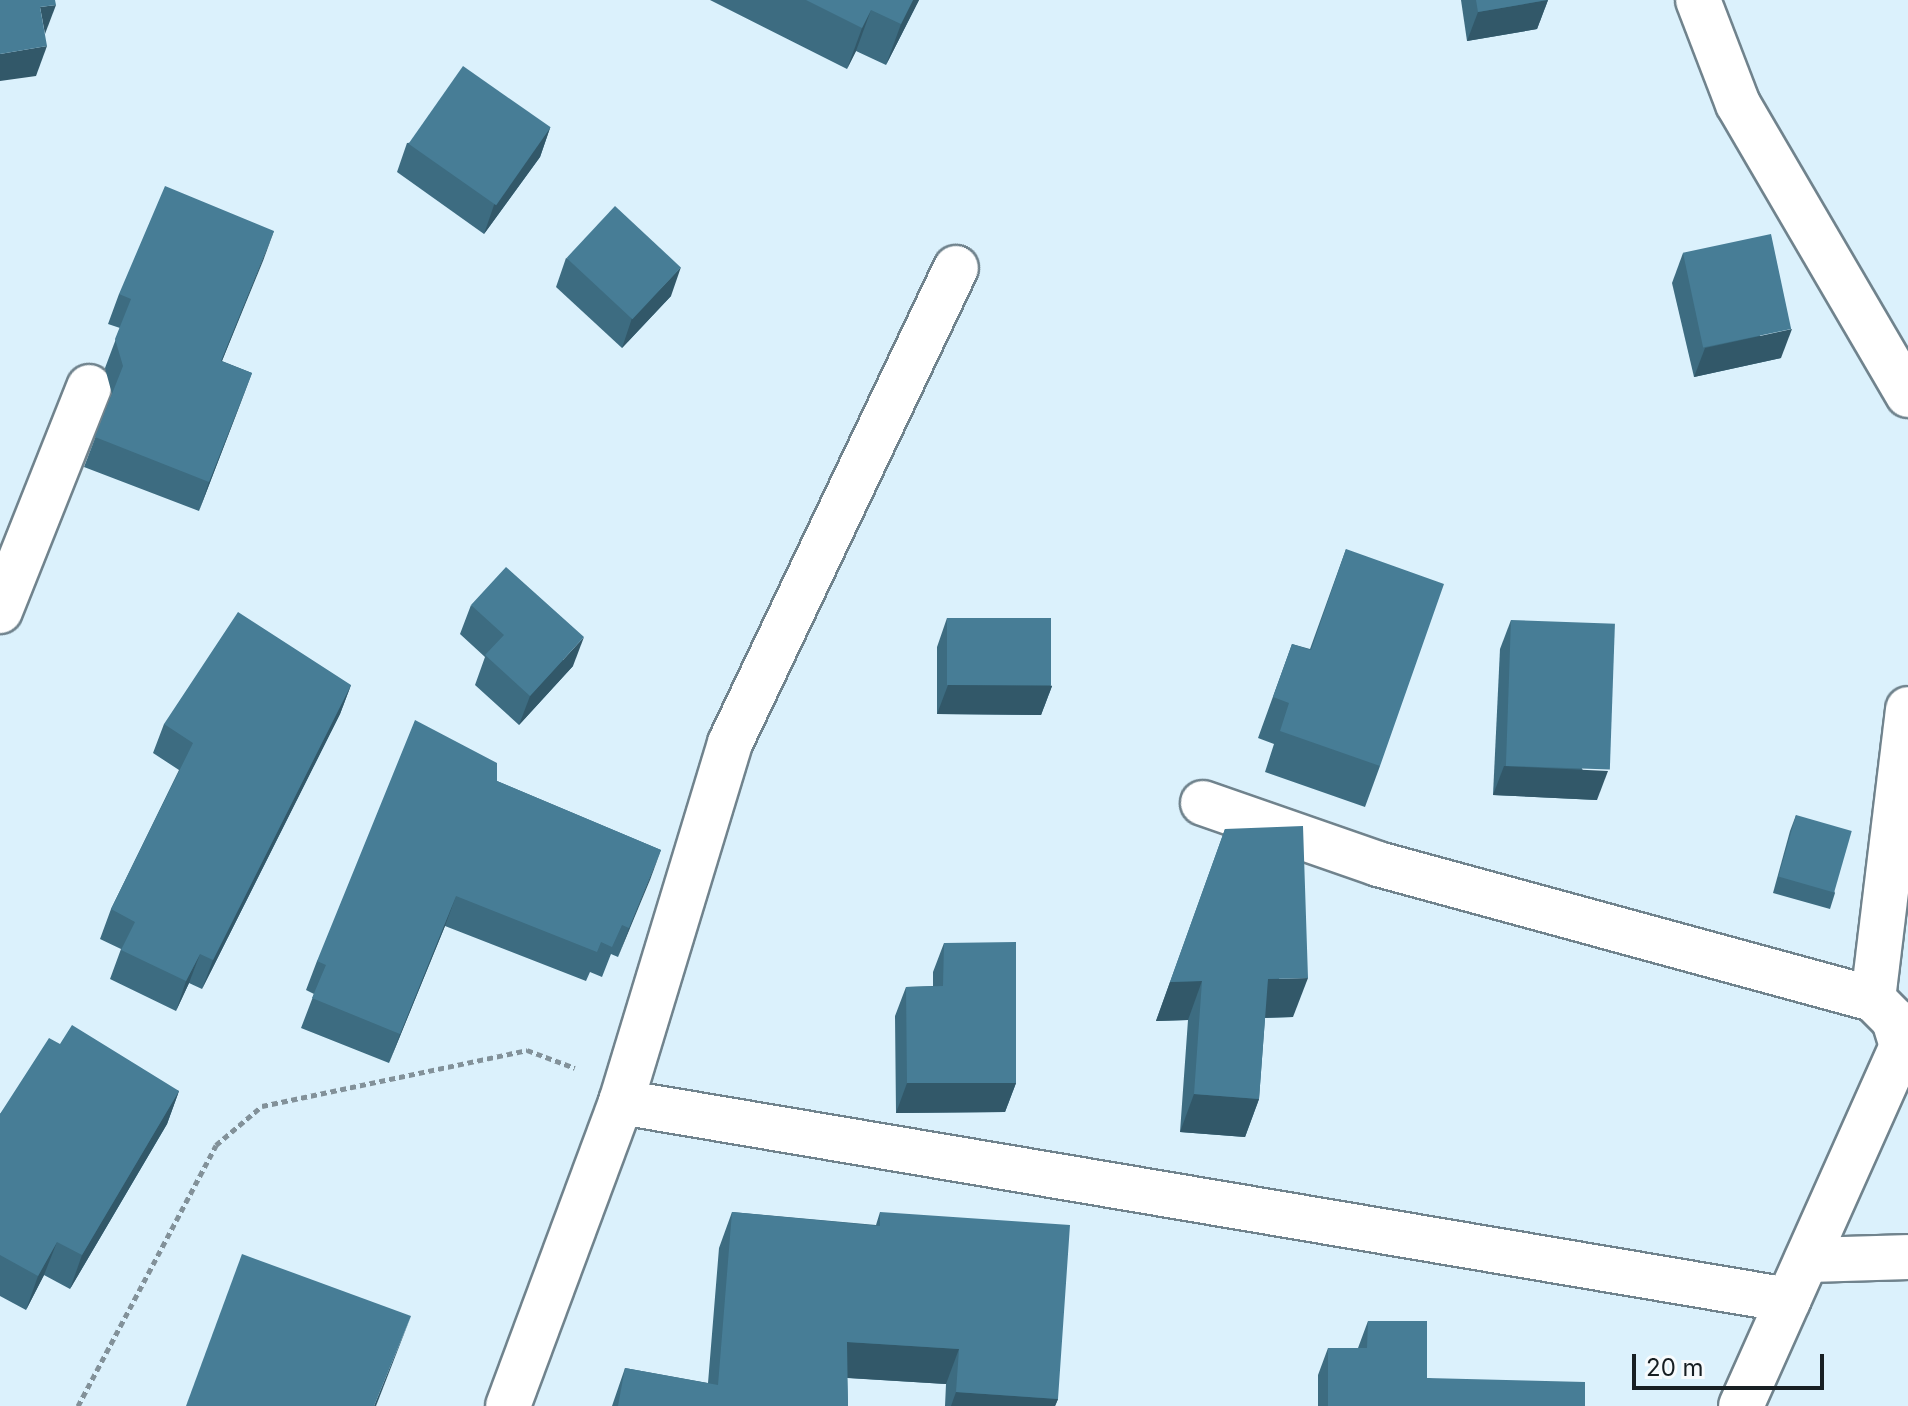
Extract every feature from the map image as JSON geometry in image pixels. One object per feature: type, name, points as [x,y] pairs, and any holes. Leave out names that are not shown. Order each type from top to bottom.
[{"type":"street","points":[[1698,0],[1738,104],[1908,395]]},
{"type":"street","points":[[508,1406],[621,1102],[730,743],[956,268]]},
{"type":"street","points":[[0,611],[89,387]]},
{"type":"street","points":[[1873,999],[1908,709]]},
{"type":"street","points":[[1203,803],[1378,864],[1873,999],[1894,1020],[1902,1046],[1741,1406]]},
{"type":"street","points":[[621,1102],[1788,1300]]},
{"type":"street","points":[[1807,1260],[1908,1257]]},
{"type":"path","points":[[78,1406],[216,1145],[262,1106],[527,1050],[558,1056],[621,1102]]},
{"type":"building","points":[[0,0],[55,0],[56,5],[40,7],[47,46],[0,54]]},
{"type":"building","points":[[806,0],[913,0],[901,24],[871,10],[862,28]]},
{"type":"building","points":[[1476,0],[1547,0],[1478,12]]},
{"type":"building","points":[[463,66],[551,127],[496,205],[409,144]]},
{"type":"building","points":[[165,186],[274,231],[221,361],[252,373],[209,482],[95,437],[123,366],[115,339],[131,299],[119,294]]},
{"type":"building","points":[[615,206],[681,267],[632,319],[567,258]]},
{"type":"building","points":[[1771,234],[1791,329],[1703,348],[1683,253]]},
{"type":"building","points":[[1346,549],[1444,584],[1380,766],[1280,731],[1289,703],[1273,697],[1292,644],[1311,650]]},
{"type":"building","points":[[506,567],[584,637],[530,696],[485,655],[504,635],[471,605]]},
{"type":"building","points":[[238,612],[351,685],[213,960],[200,954],[186,981],[121,950],[135,922],[111,909],[193,743],[164,724]]},
{"type":"building","points":[[947,618],[1051,618],[1051,685],[947,685]]},
{"type":"building","points":[[1511,620],[1615,624],[1610,770],[1506,766]]},
{"type":"building","points":[[415,720],[497,763],[497,781],[661,850],[629,928],[622,925],[612,947],[601,942],[597,952],[456,896],[400,1034],[312,998],[326,965],[317,961]]},
{"type":"building","points":[[1796,815],[1852,831],[1834,893],[1778,877]]},
{"type":"building","points":[[1303,826],[1308,978],[1268,979],[1259,1099],[1194,1094],[1202,981],[1170,982],[1225,829]]},
{"type":"building","points":[[1016,942],[1016,1083],[907,1083],[906,987],[943,986],[944,943]]},
{"type":"building","points":[[72,1025],[179,1091],[82,1255],[57,1242],[38,1276],[0,1255],[0,1114],[49,1038],[60,1044]]},
{"type":"building","points":[[732,1212],[880,1226],[880,1212],[1070,1225],[1058,1399],[956,1392],[959,1349],[847,1342],[848,1406],[618,1406],[625,1368],[718,1385]]},
{"type":"building","points":[[242,1254],[411,1316],[374,1406],[186,1406]]},
{"type":"building","points":[[1368,1321],[1427,1321],[1427,1378],[1585,1382],[1585,1406],[1328,1406],[1328,1348],[1367,1348]]}]
